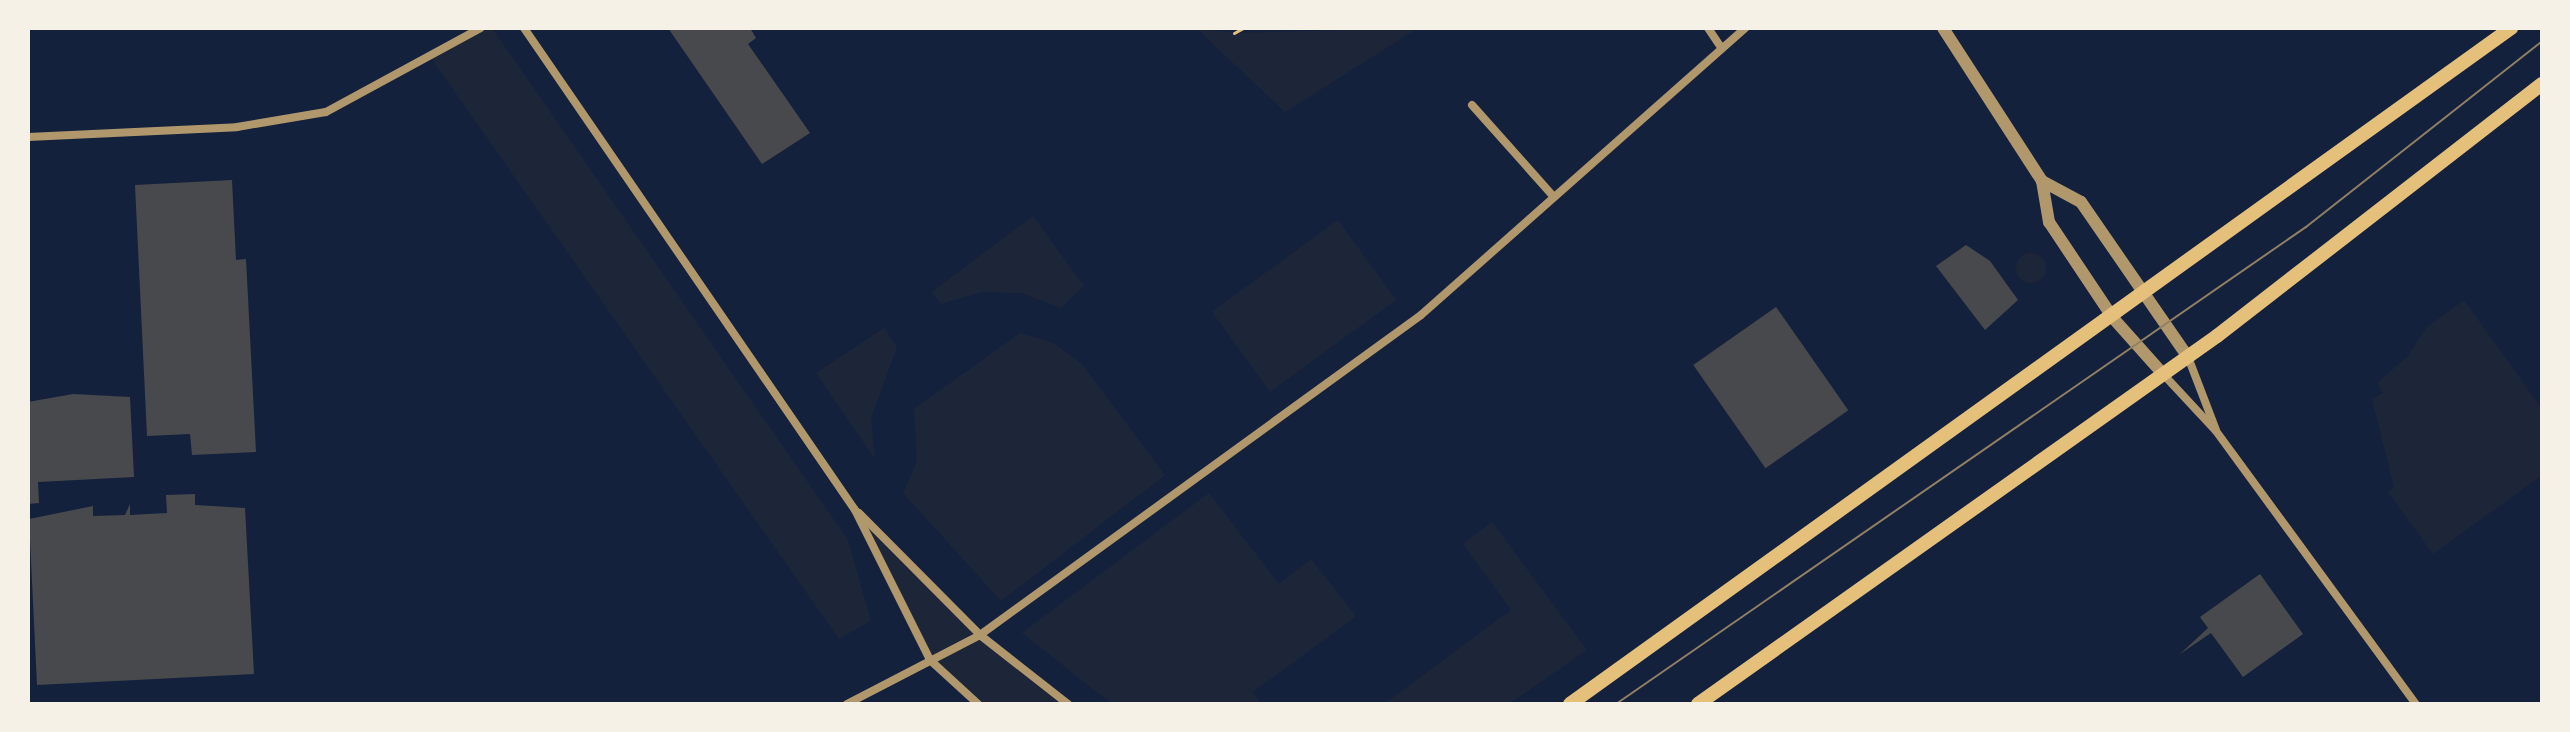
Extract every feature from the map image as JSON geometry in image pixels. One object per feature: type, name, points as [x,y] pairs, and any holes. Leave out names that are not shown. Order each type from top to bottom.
[{"type":"main road","points":[[1570,704],[2146,296],[2511,28]]},
{"type":"main road","points":[[1698,704],[2188,357],[2542,84]]},
{"type":"street","points":[[28,137],[237,127],[326,112],[481,28]]},
{"type":"street","points":[[524,28],[855,510],[930,660],[978,704]]},
{"type":"street","points":[[1708,28],[1720,46]]},
{"type":"street","points":[[847,704],[980,635],[1421,315],[1720,46],[1745,28]]},
{"type":"street","points":[[1943,28],[2042,181],[2049,222],[2113,318],[2216,431],[2416,704]]},
{"type":"street","points":[[1472,105],[1553,196]]},
{"type":"street","points":[[2042,181],[2081,202],[2188,357],[2216,431]]},
{"type":"street","points":[[855,510],[980,635],[1068,704]]},
{"type":"path","points":[[1234,33],[1243,28]]},
{"type":"shaded area","points":[[481,28],[492,28],[848,540],[871,621],[839,639],[431,58]]},
{"type":"shaded area","points":[[1196,28],[1234,33],[1418,28],[1285,112]]},
{"type":"shaded area","points":[[1033,216],[1084,286],[1061,308],[1022,293],[982,292],[941,304],[932,292]]},
{"type":"shaded area","points":[[1338,220],[1396,300],[1270,392],[1212,312]]},
{"type":"shaded area","points":[[2031,253],[2042,257],[2046,268],[2042,279],[2031,283],[2020,279],[2016,268],[2020,257]]},
{"type":"shaded area","points":[[2464,300],[2542,409],[2542,475],[2433,554],[2388,492],[2394,487],[2372,399],[2383,393],[2377,383],[2407,357],[2426,328]]},
{"type":"shaded area","points":[[884,328],[897,347],[871,418],[875,459],[816,373]]},
{"type":"shaded area","points":[[1020,333],[1053,343],[1081,363],[1165,475],[1001,601],[903,493],[917,461],[914,409]]},
{"type":"shaded area","points":[[1209,493],[1279,584],[1311,559],[1356,616],[1253,692],[1261,704],[1112,704],[1022,633]]},
{"type":"shaded area","points":[[855,510],[942,598],[1068,704],[978,704],[944,673],[899,607]]},
{"type":"shaded area","points":[[1492,522],[1587,650],[1509,704],[1384,704],[1511,610],[1463,544]]},
{"type":"building","points":[[668,28],[750,28],[756,38],[748,44],[810,133],[762,164]]},
{"type":"building","points":[[232,180],[236,260],[246,259],[256,452],[192,455],[190,434],[147,436],[135,185]]},
{"type":"building","points":[[1966,245],[1990,261],[2018,300],[1985,330],[1936,266]]},
{"type":"building","points":[[1776,307],[1848,410],[1766,468],[1693,365]]},
{"type":"building","points":[[73,394],[130,397],[134,477],[38,482],[39,503],[28,504],[28,402]]},
{"type":"building","points":[[195,494],[195,505],[245,508],[254,674],[37,685],[29,519],[93,506],[93,516],[125,515],[130,504],[130,515],[167,513],[166,495]]},
{"type":"building","points":[[2260,574],[2303,634],[2243,677],[2211,633],[2180,654],[2208,628],[2200,617]]},
{"type":"tram line","points":[[1616,704],[2306,227],[2542,41]]}]
